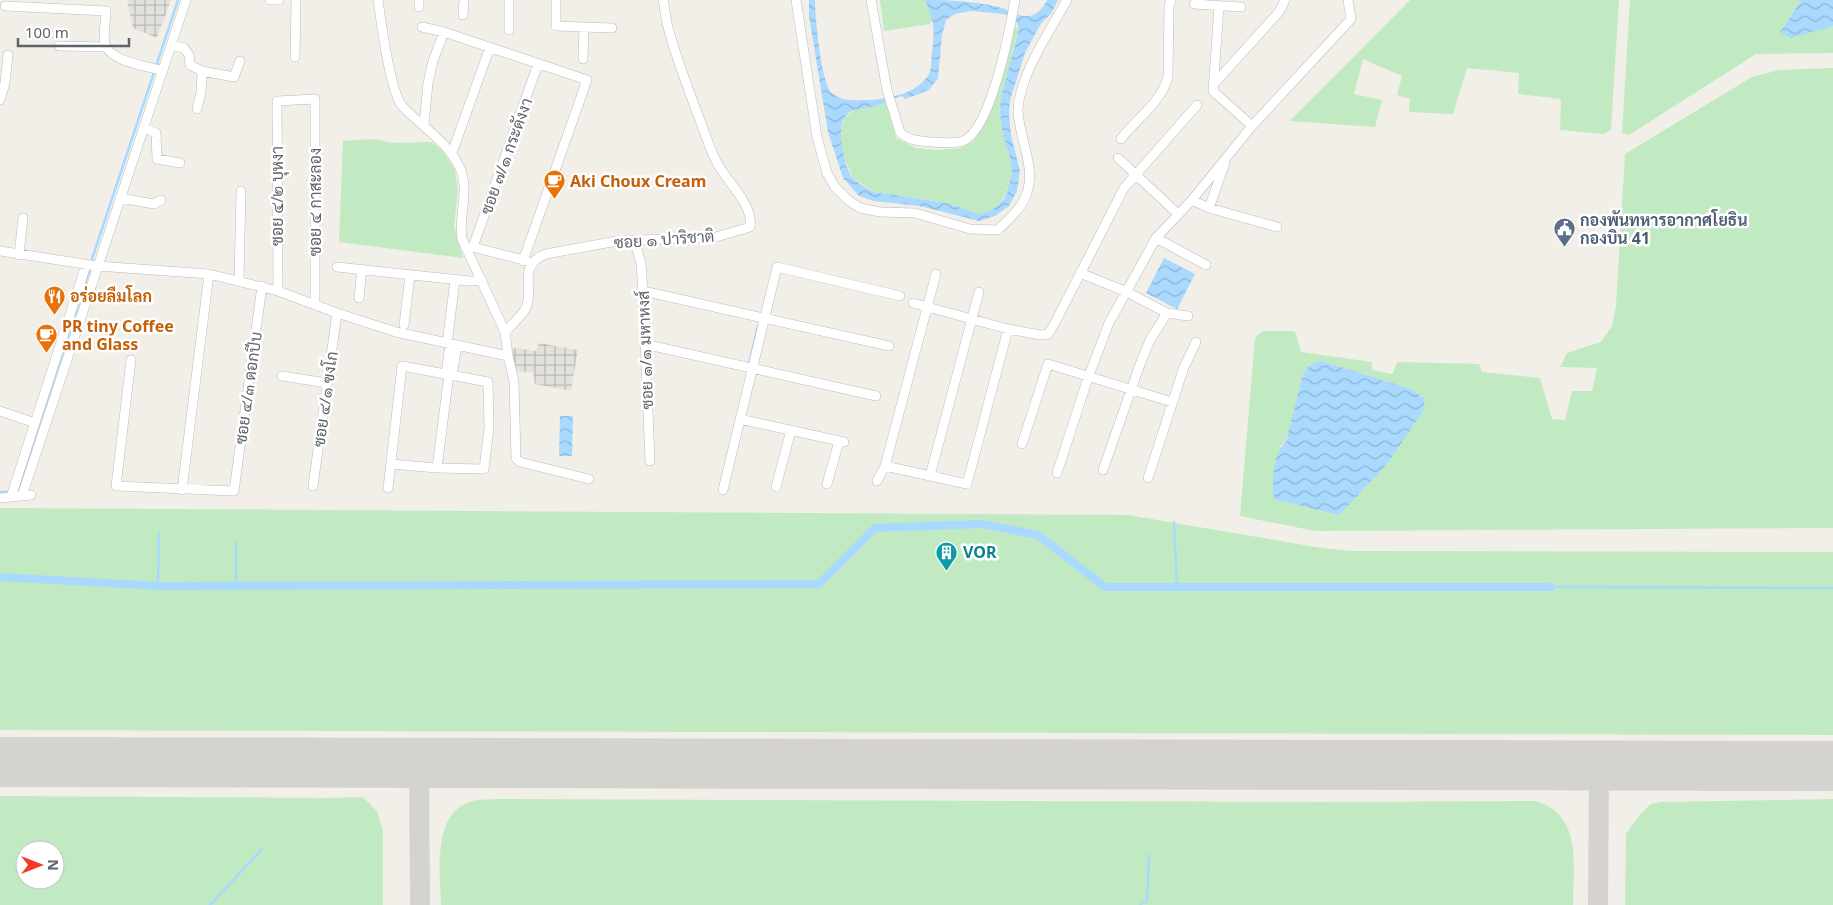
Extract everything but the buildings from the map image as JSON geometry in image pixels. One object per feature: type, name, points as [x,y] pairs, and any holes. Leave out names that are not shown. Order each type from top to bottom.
[{"type":"street","points":[[270,0],[279,0]]},
{"type":"street","points":[[296,0],[296,57]]},
{"type":"street","points":[[378,0],[388,61],[401,105],[452,153],[461,170],[464,191],[460,226],[505,332],[514,381],[516,458],[520,462],[589,478]]},
{"type":"street","points":[[463,15],[464,0]]},
{"type":"street","points":[[509,0],[509,30]]},
{"type":"street","points":[[556,0],[556,26],[612,28]]},
{"type":"street","name":"ซอย ๑ ปาริชาติ","points":[[527,262],[546,254],[617,241],[716,237],[750,227],[751,218],[744,201],[729,183],[716,161],[675,51],[663,0]]},
{"type":"street","points":[[796,0],[817,137],[827,173],[835,187],[848,200],[860,208],[880,212],[915,213],[970,229],[998,230],[1021,205],[1029,185],[1029,167],[1018,111],[1022,88],[1029,68],[1067,0]]},
{"type":"street","points":[[871,0],[887,90],[900,132],[911,139],[944,144],[964,141],[980,124],[997,81],[1015,4]]},
{"type":"street","points":[[1121,139],[1157,100],[1166,87],[1171,0]]},
{"type":"street","points":[[1213,85],[1279,12],[1286,0]]},
{"type":"street","points":[[1057,473],[1089,375],[1109,323],[1156,238],[1192,200],[1252,126],[1351,19],[1348,0]]},
{"type":"street","points":[[0,498],[27,495],[75,334],[144,128],[157,69],[171,45],[187,1]]},
{"type":"street","points":[[5,6],[31,4],[106,11],[106,47],[112,54],[157,69]]},
{"type":"street","points":[[1194,4],[1241,7]]},
{"type":"street","points":[[1220,6],[1213,90],[1252,126]]},
{"type":"street","points":[[422,27],[444,32],[587,80],[527,262],[527,306],[520,317],[505,332]]},
{"type":"street","points":[[583,59],[584,27]]},
{"type":"street","points":[[424,125],[428,83],[433,61],[444,32]]},
{"type":"street","points":[[171,45],[184,48],[189,55],[190,65],[202,71],[234,77],[240,61]]},
{"type":"street","points":[[59,46],[106,47]]},
{"type":"street","points":[[452,153],[490,47]]},
{"type":"street","points":[[0,100],[5,82],[8,55]]},
{"type":"street","name":"ซอย ๗/๑ กระดังงา","points":[[470,248],[538,64]]},
{"type":"street","points":[[197,109],[201,93],[202,71]]},
{"type":"street","name":"ซอย ๔ กาสะลอง","points":[[277,102],[315,99],[316,304]]},
{"type":"street","name":"ซอย ๔/๒ บุหงา","points":[[277,102],[278,291]]},
{"type":"street","points":[[913,303],[1008,329],[1040,335],[1048,334],[1124,188],[1198,105]]},
{"type":"street","points":[[144,128],[156,133],[157,159],[180,163]]},
{"type":"street","points":[[1210,208],[1228,156]]},
{"type":"street","points":[[1118,158],[1178,214]]},
{"type":"street","points":[[239,280],[241,191]]},
{"type":"street","points":[[120,198],[154,204],[161,200]]},
{"type":"street","points":[[1192,200],[1210,208],[1278,227]]},
{"type":"street","points":[[18,255],[23,218]]},
{"type":"street","points":[[1156,238],[1206,264]]},
{"type":"street","name":"ซอย ๑/๑ มหาหงส์","points":[[634,240],[641,263],[650,461]]},
{"type":"street","points":[[470,248],[527,262]]},
{"type":"street","points":[[0,251],[97,266],[209,274],[239,280],[278,291],[336,313],[396,332],[452,342],[508,356]]},
{"type":"street","points":[[11,497],[86,264]]},
{"type":"street","points":[[337,267],[455,280],[482,280]]},
{"type":"street","points":[[723,490],[777,267],[900,296]]},
{"type":"street","points":[[359,298],[362,270]]},
{"type":"street","points":[[1080,273],[1127,292],[1167,313],[1188,316]]},
{"type":"street","points":[[131,360],[116,486],[182,490],[209,274]]},
{"type":"street","points":[[877,481],[885,466],[936,274]]},
{"type":"street","points":[[404,326],[410,275]]},
{"type":"street","points":[[437,468],[449,374],[455,280]]},
{"type":"street","name":"ซอย ๔/๓ ดอกปีบ","points":[[182,490],[234,491],[262,286]]},
{"type":"street","points":[[643,291],[889,346]]},
{"type":"street","points":[[930,476],[979,292]]},
{"type":"street","name":"ซอย ๔/๑ ฃงโก","points":[[313,486],[336,313]]},
{"type":"street","points":[[1103,470],[1150,340],[1167,313]]},
{"type":"street","points":[[885,466],[967,484],[1008,329]]},
{"type":"street","points":[[64,332],[75,334]]},
{"type":"street","points":[[1148,478],[1184,367],[1196,342]]},
{"type":"street","points":[[644,344],[876,396]]},
{"type":"street","points":[[1022,444],[1048,364],[1172,402]]},
{"type":"street","points":[[388,488],[402,366],[488,382],[489,428],[484,468],[437,468],[391,464]]},
{"type":"street","points":[[282,376],[327,383]]},
{"type":"street","points":[[0,412],[35,423]]},
{"type":"street","points":[[740,418],[842,441],[827,484]]},
{"type":"street","points":[[776,487],[791,430]]},
{"type":"shaded area","points":[[127,0],[171,0],[157,38],[133,28]]},
{"type":"shaded area","points":[[539,343],[578,350],[571,391],[535,384],[533,373],[514,371],[509,347],[536,351]]},
{"type":"green space","points":[[880,0],[925,0],[933,17],[930,24],[884,31]]},
{"type":"green space","points":[[1410,0],[1619,0],[1611,130],[1604,134],[1560,130],[1561,99],[1518,94],[1519,73],[1467,68],[1453,114],[1409,112],[1410,99],[1397,95],[1402,76],[1363,59],[1354,94],[1382,100],[1375,127],[1290,121]]},
{"type":"green space","points":[[1630,0],[1798,0],[1800,2],[1780,32],[1833,26],[1833,53],[1756,54],[1629,135],[1622,133]]},
{"type":"green space","points":[[1014,26],[1019,29],[1000,113],[1003,136],[1010,157],[1012,171],[1009,186],[1003,199],[992,210],[979,214],[947,203],[874,192],[853,178],[843,155],[840,133],[845,117],[858,108],[881,104],[885,100],[896,138],[916,148],[937,150],[960,148],[973,142],[991,110]]},
{"type":"green space","points":[[1833,68],[1833,528],[1315,531],[1240,516],[1255,338],[1263,331],[1295,331],[1301,352],[1372,362],[1372,370],[1393,374],[1397,362],[1479,364],[1482,372],[1540,378],[1552,419],[1565,420],[1572,391],[1592,391],[1597,368],[1560,367],[1567,353],[1601,342],[1612,326],[1616,305],[1625,154],[1752,77],[1779,70]],"holes":[[[1322,361],[1411,389],[1425,399],[1279,448],[1285,441]]]},
{"type":"green space","points":[[375,139],[391,143],[432,142],[444,153],[455,170],[458,190],[454,226],[463,258],[339,242],[343,141]]},
{"type":"green space","points":[[0,508],[1128,515],[1322,548],[1352,551],[1833,552],[1833,735],[0,730]]},
{"type":"green space","points":[[0,796],[363,797],[377,811],[383,831],[383,905],[0,905]]},
{"type":"green space","points":[[496,799],[1535,801],[1550,808],[1561,817],[1568,829],[1574,858],[1573,905],[441,905],[441,847],[449,819],[457,809],[469,802]]},
{"type":"green space","points":[[1833,799],[1833,905],[1625,905],[1626,834],[1641,813],[1651,804],[1661,802]]},
{"type":"water","points":[[809,0],[815,0],[817,34],[822,63],[828,87],[832,93],[845,99],[868,100],[893,97],[910,91],[924,81],[929,74],[933,31],[932,20],[925,0],[980,3],[1027,16],[1034,15],[1039,11],[1047,0],[1058,0],[1051,14],[1043,21],[1025,53],[1010,100],[1011,135],[1020,171],[1017,191],[1009,206],[995,216],[979,221],[920,206],[874,201],[859,196],[843,178],[828,132],[809,16]],"holes":[[[972,11],[1003,14],[1015,18],[1019,29],[1001,97],[1000,113],[1003,136],[1010,157],[1012,171],[1004,199],[992,210],[979,214],[947,203],[874,192],[856,181],[850,174],[842,149],[841,130],[845,117],[857,109],[876,106],[902,96],[905,99],[929,90],[938,78],[942,35],[946,20],[955,14]]]},
{"type":"water","points":[[1798,0],[1833,0],[1833,26],[1791,38],[1780,32],[1800,2]]},
{"type":"water","points":[[1164,258],[1195,274],[1177,309],[1146,293]]},
{"type":"water","points":[[1322,361],[1411,389],[1425,399],[1423,411],[1387,464],[1339,515],[1274,499],[1274,469],[1281,447],[1286,441],[1303,375],[1311,365]]},
{"type":"water","points":[[560,416],[573,416],[572,456],[559,456]]},
{"type":"waterway","points":[[91,262],[178,0]]},
{"type":"waterway","points":[[20,483],[90,268]]},
{"type":"waterway","points":[[749,364],[758,326]]},
{"type":"waterway","points":[[0,492],[7,492]]},
{"type":"waterway","points":[[1174,522],[1177,587]]},
{"type":"waterway","points":[[0,577],[158,586],[819,584],[875,528],[982,524],[1038,535],[1105,587],[1551,587]]},
{"type":"waterway","points":[[158,586],[159,533]]},
{"type":"waterway","points":[[236,543],[236,586]]},
{"type":"waterway","points":[[1551,587],[1833,588]]},
{"type":"waterway","points":[[210,905],[262,849]]},
{"type":"waterway","points":[[1140,905],[1147,900],[1149,855]]},
{"type":"taxiway","points":[[419,763],[420,905]]},
{"type":"taxiway","points":[[1598,905],[1599,766]]},
{"type":"runway","points":[[0,762],[1833,766]]},
{"type":"place","name":"Aki Choux Cream","points":[[554,200]]},
{"type":"place","name":"กองพันทหารอากาศโยธิน กองบิน 41","points":[[1564,248]]},
{"type":"place","name":"อร่อยลืมโลก","points":[[54,315]]},
{"type":"place","name":"PR tiny Coffee and Glass","points":[[46,354]]},
{"type":"place","name":"VOR","points":[[947,571]]}]
